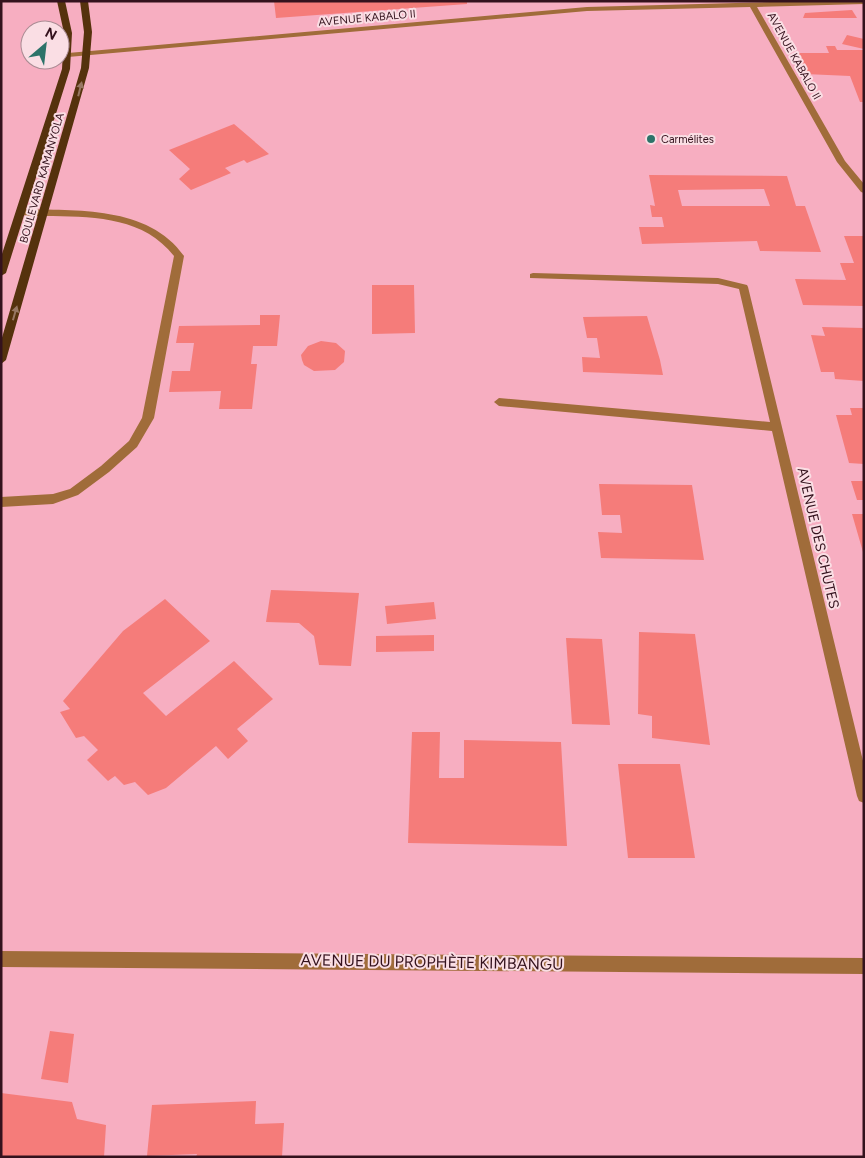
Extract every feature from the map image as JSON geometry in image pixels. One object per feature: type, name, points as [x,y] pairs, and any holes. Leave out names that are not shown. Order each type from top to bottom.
[{"type":"main road","name":"BOULEVARD KAMANYOLA","points":[[61,1],[65,20]]},
{"type":"main road","name":"BOULEVARD KAMANYOLA","points":[[1,360],[77,100],[87,54],[87,16],[84,1]]},
{"type":"main road","name":"BOULEVARD KAMANYOLA","points":[[1,273],[65,70]]},
{"type":"street","points":[[753,6],[864,2]]},
{"type":"street","name":"AVENUE KABALO II","points":[[70,55],[587,9],[753,6],[841,162],[864,190]]},
{"type":"street","points":[[1,502],[53,499],[74,492],[105,469],[133,444],[148,418],[179,256],[172,244],[158,232],[136,223],[108,217],[21,212]]},
{"type":"street","name":"AVENUE DES CHUTES","points":[[533,276],[718,281],[743,287],[864,796]]},
{"type":"street","points":[[499,402],[776,427]]},
{"type":"street","name":"AVENUE DU PROPHÈTE KIMBANGU","points":[[1,958],[864,966]]},
{"type":"building","points":[[274,1],[467,1],[467,4],[276,18]]},
{"type":"building","points":[[852,10],[857,18],[803,18],[805,13]]},
{"type":"building","points":[[847,35],[864,39],[864,49],[842,44]]},
{"type":"building","points":[[826,46],[835,46],[837,50],[864,50],[864,102],[860,102],[850,76],[805,74],[796,53],[829,53]]},
{"type":"building","points":[[234,124],[269,154],[247,163],[244,160],[225,168],[231,173],[191,190],[179,179],[190,169],[169,150]]},
{"type":"building","points":[[649,175],[787,176],[796,206],[805,206],[821,252],[760,251],[757,241],[642,244],[639,227],[664,227],[662,217],[652,217],[650,205],[655,206]],"holes":[[[764,189],[770,206],[682,206],[678,190]]]},
{"type":"building","points":[[844,236],[864,236],[864,306],[803,305],[795,279],[846,280],[840,263],[854,263]]},
{"type":"building","points":[[372,285],[414,285],[415,333],[372,334]]},
{"type":"building","points":[[260,315],[280,315],[277,346],[253,346],[251,364],[257,364],[252,409],[219,409],[221,391],[169,392],[172,371],[190,371],[194,343],[176,343],[179,326],[260,325]]},
{"type":"building","points":[[647,316],[663,375],[583,372],[582,357],[600,358],[597,338],[587,338],[583,317]]},
{"type":"building","points":[[822,327],[864,328],[864,381],[835,379],[834,372],[821,372],[811,335],[825,336]]},
{"type":"building","points":[[321,341],[336,343],[345,351],[344,362],[335,370],[314,371],[304,365],[301,355],[308,346]]},
{"type":"building","points":[[850,408],[864,408],[864,464],[849,463],[836,415],[852,415]]},
{"type":"building","points":[[851,481],[864,481],[864,500],[857,500]]},
{"type":"building","points":[[599,484],[692,485],[704,560],[601,558],[598,532],[622,533],[620,515],[602,515]]},
{"type":"building","points":[[852,514],[864,514],[864,552],[863,552]]},
{"type":"building","points":[[271,590],[359,593],[351,666],[319,665],[314,636],[299,623],[266,622]]},
{"type":"building","points":[[165,599],[210,641],[143,693],[166,716],[234,661],[273,699],[237,729],[248,741],[228,759],[216,746],[166,788],[148,795],[135,782],[124,785],[115,776],[108,781],[87,760],[98,750],[84,736],[76,738],[60,712],[70,709],[63,701],[123,631]]},
{"type":"building","points":[[434,602],[436,619],[387,624],[385,606]]},
{"type":"building","points":[[639,632],[695,634],[710,745],[652,738],[652,716],[638,714]]},
{"type":"building","points":[[434,635],[434,651],[376,652],[376,636]]},
{"type":"building","points":[[566,638],[602,639],[610,725],[572,724]]},
{"type":"building","points":[[412,732],[440,732],[439,778],[464,778],[464,740],[561,742],[567,846],[408,843]]},
{"type":"building","points":[[618,764],[680,764],[695,858],[628,858]]},
{"type":"building","points":[[50,1031],[74,1034],[68,1083],[41,1079]]},
{"type":"building","points":[[1,1093],[72,1102],[77,1119],[106,1125],[104,1157],[1,1157]]},
{"type":"building","points":[[256,1101],[255,1124],[284,1123],[282,1157],[196,1157],[197,1154],[147,1156],[152,1105]]},
{"type":"place","name":"Carmélites","points":[[651,139]]}]
